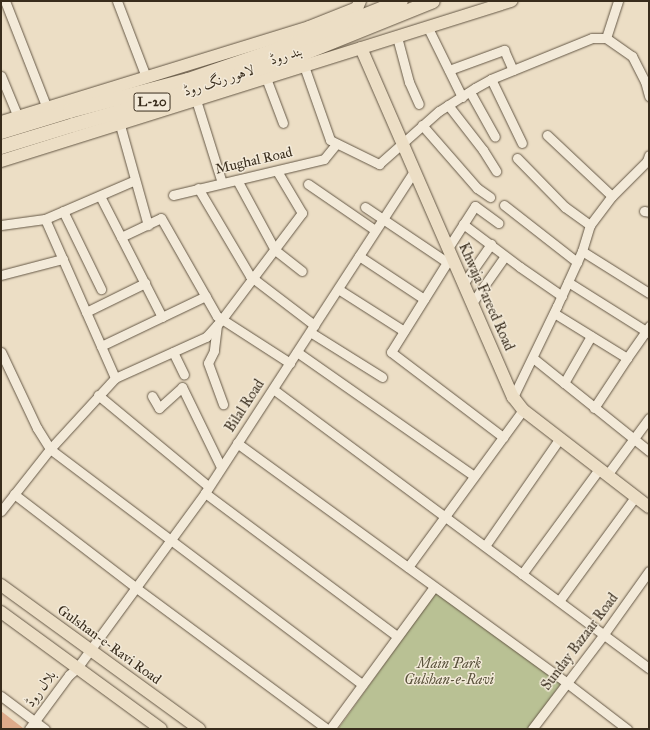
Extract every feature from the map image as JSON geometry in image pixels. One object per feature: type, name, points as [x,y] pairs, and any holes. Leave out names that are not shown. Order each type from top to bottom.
[{"type":"highway","name":"لاہور رنگ روڈ","points":[[1,132],[70,111],[188,80],[301,54],[354,20],[401,1]]},
{"type":"highway","name":"لاہور رنگ روڈ","points":[[1,147],[191,92],[301,54],[433,1]]},
{"type":"main road","name":"بند روڈ","points":[[1,122],[309,28],[357,8],[360,1]]},
{"type":"main road","name":"بند روڈ","points":[[1,161],[120,125],[266,78],[301,54],[361,48],[511,1]]},
{"type":"main road","name":"Khwaja Fareed Road","points":[[361,48],[414,171],[448,255],[472,303],[513,397],[523,410],[649,507]]},
{"type":"main road","name":"Gulshan-e-Ravi Road","points":[[1,585],[199,729]]},
{"type":"main road","points":[[1,612],[161,729]]},
{"type":"street","points":[[5,1],[47,108]]},
{"type":"street","points":[[117,1],[146,77]]},
{"type":"street","points":[[606,38],[618,1]]},
{"type":"street","points":[[428,28],[462,97]]},
{"type":"street","points":[[397,37],[409,82],[419,104]]},
{"type":"street","points":[[301,54],[330,140],[379,164],[422,125],[448,105],[491,79],[592,38],[606,38],[632,56],[645,81],[649,96]]},
{"type":"street","points":[[448,70],[504,50],[513,70]]},
{"type":"street","points":[[1,76],[18,117]]},
{"type":"street","points":[[266,78],[283,123]]},
{"type":"street","points":[[491,79],[522,143]]},
{"type":"street","points":[[470,92],[495,137]]},
{"type":"street","points":[[196,100],[222,183]]},
{"type":"street","points":[[448,105],[483,150],[496,171]]},
{"type":"street","points":[[120,125],[148,225]]},
{"type":"street","points":[[422,125],[477,188],[490,197]]},
{"type":"street","points":[[547,135],[612,196]]},
{"type":"street","name":"Mughal Road","points":[[173,195],[324,159],[336,144]]},
{"type":"street","points":[[516,158],[565,207],[590,225]]},
{"type":"street","points":[[513,397],[562,296],[582,251],[590,225],[612,196],[648,159]]},
{"type":"street","points":[[1,511],[50,449],[115,378],[206,337],[220,322],[254,279],[302,213],[277,171]]},
{"type":"street","name":"Bilal Road","points":[[90,650],[135,587],[171,541],[206,490],[414,171]]},
{"type":"street","points":[[1,225],[45,219],[136,180]]},
{"type":"street","points":[[237,180],[275,250],[302,271]]},
{"type":"street","points":[[308,184],[376,230]]},
{"type":"street","points":[[198,188],[250,276],[312,328],[382,377]]},
{"type":"street","points":[[100,196],[162,317]]},
{"type":"street","points":[[504,205],[577,262]]},
{"type":"street","points":[[498,223],[474,206],[424,299],[391,352],[503,437]]},
{"type":"street","points":[[365,207],[383,219],[448,255]]},
{"type":"street","points":[[63,211],[101,289]]},
{"type":"street","points":[[121,237],[162,218],[220,322],[290,363]]},
{"type":"street","points":[[45,219],[115,378]]},
{"type":"street","points":[[463,224],[562,296]]},
{"type":"street","points":[[463,284],[491,244]]},
{"type":"street","points":[[582,251],[649,293]]},
{"type":"street","points":[[359,256],[424,299]]},
{"type":"street","points":[[472,303],[505,256]]},
{"type":"street","points":[[1,276],[63,259]]},
{"type":"street","points":[[568,282],[648,330],[627,358],[594,408]]},
{"type":"street","points":[[86,312],[145,283]]},
{"type":"street","points":[[338,289],[404,331]]},
{"type":"street","points":[[101,346],[206,296]]},
{"type":"street","points":[[554,313],[627,358]]},
{"type":"street","points":[[220,322],[214,351],[208,363],[223,404]]},
{"type":"street","points":[[564,383],[591,336]]},
{"type":"street","points":[[1,352],[37,428],[50,449],[362,684]]},
{"type":"street","points":[[173,352],[184,375]]},
{"type":"street","points":[[297,352],[474,476]]},
{"type":"street","points":[[533,358],[633,440],[649,451]]},
{"type":"street","points":[[152,396],[159,408],[182,387],[221,467]]},
{"type":"street","points":[[273,389],[604,634],[648,663]]},
{"type":"street","points":[[98,395],[206,490],[397,636]]},
{"type":"street","points":[[408,567],[523,410]]},
{"type":"street","points":[[522,574],[603,472],[633,440],[649,418]]},
{"type":"street","points":[[485,546],[560,438]]},
{"type":"street","points":[[237,443],[567,683],[627,729]]},
{"type":"street","points":[[14,494],[135,587],[329,729],[434,587]]},
{"type":"street","points":[[559,601],[635,497]]},
{"type":"street","name":"Sunday Bazaar Road","points":[[532,729],[604,634],[649,571]]},
{"type":"street","name":"بلال روڈ","points":[[32,725],[69,675],[77,668],[90,650]]},
{"type":"street","points":[[1,696],[32,725],[45,729]]},
{"type":"green space","name":"Main Park Gulshan-e-Ravi","points":[[436,592],[562,682],[528,729],[338,729]]},
{"type":"building","points":[[1,711],[23,728],[23,729],[1,729]]}]
